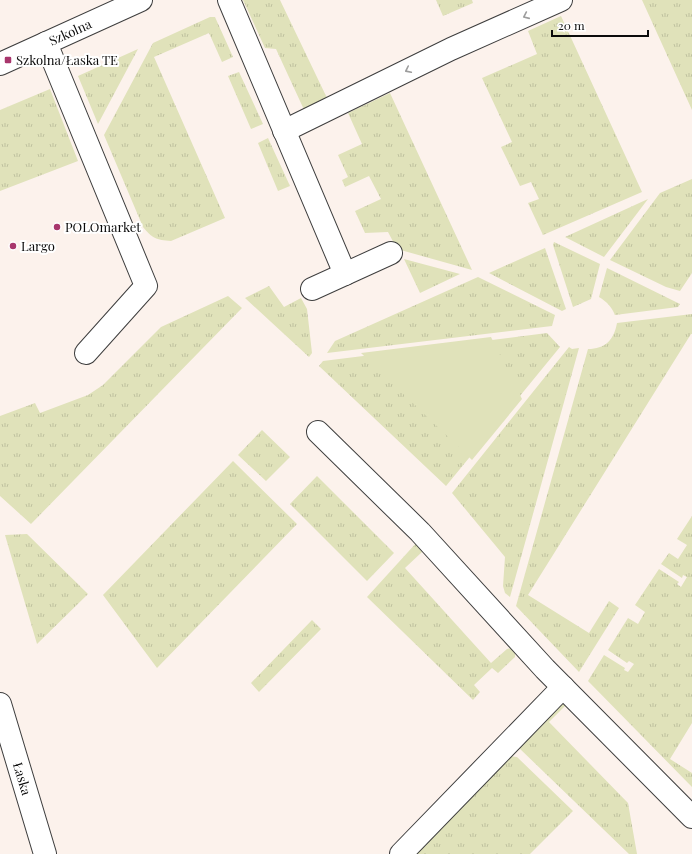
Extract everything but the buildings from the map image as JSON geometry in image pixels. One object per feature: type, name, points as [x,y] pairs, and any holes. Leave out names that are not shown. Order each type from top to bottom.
[{"type":"street","name":"Szkolna","points":[[0,64],[141,0]]},
{"type":"street","points":[[228,0],[345,274]]},
{"type":"street","points":[[284,131],[451,49],[558,1]]},
{"type":"street","points":[[46,43],[146,286],[86,353]]},
{"type":"street","points":[[312,289],[391,253]]},
{"type":"street","points":[[318,432],[420,532],[545,669],[692,816]]},
{"type":"street","points":[[401,854],[564,687]]},
{"type":"street","name":"Łaska","points":[[0,704],[45,854]]},
{"type":"green space","points":[[243,0],[280,0],[327,98],[381,73],[306,114],[276,49],[265,48]]},
{"type":"green space","points":[[436,0],[472,0],[473,3],[443,16]]},
{"type":"green space","points":[[642,0],[692,0],[692,110]]},
{"type":"green space","points":[[561,16],[642,192],[543,235],[528,203],[539,199],[531,182],[520,186],[501,147],[512,142],[482,78],[537,54],[528,31]]},
{"type":"green space","points":[[210,17],[215,17],[233,57],[222,62],[209,33],[154,57],[225,218],[171,241],[162,240],[149,234],[143,227],[104,135],[153,43]]},
{"type":"green space","points":[[138,49],[98,124],[78,76]]},
{"type":"green space","points":[[239,72],[263,124],[251,129],[228,76]]},
{"type":"green space","points":[[50,89],[78,161],[0,191],[0,110]]},
{"type":"green space","points":[[390,93],[472,270],[397,249],[388,232],[365,233],[355,211],[381,199],[369,176],[345,187],[342,180],[348,177],[338,155],[362,144],[348,113]]},
{"type":"green space","points":[[268,138],[290,186],[278,191],[258,143]]},
{"type":"green space","points":[[692,179],[692,273],[680,291],[666,287],[610,260],[660,193]]},
{"type":"green space","points":[[648,199],[604,257],[565,237]]},
{"type":"green space","points":[[554,242],[600,264],[591,299],[573,307],[553,245]]},
{"type":"green space","points":[[545,248],[566,309],[562,311],[489,273]]},
{"type":"green space","points":[[404,259],[460,274],[420,293]]},
{"type":"green space","points":[[607,268],[680,304],[678,307],[615,315],[608,304],[599,297]]},
{"type":"green space","points":[[478,277],[555,315],[552,326],[327,353],[335,341]]},
{"type":"green space","points":[[269,286],[284,307],[301,298],[307,309],[312,353],[309,357],[245,298]]},
{"type":"green space","points":[[228,296],[242,308],[31,524],[0,496],[0,416],[35,403],[40,413],[88,395],[103,385],[161,327]]},
{"type":"green space","points":[[692,314],[692,334],[528,595],[589,633],[609,601],[619,608],[579,672],[516,606],[588,349],[594,349],[608,342],[614,334],[617,323]]},
{"type":"green space","points":[[547,333],[560,347],[446,486],[319,366],[323,361]]},
{"type":"green space","points":[[491,337],[522,399],[472,460],[361,353]]},
{"type":"green space","points":[[569,347],[572,349],[579,348],[510,597],[505,593],[503,586],[505,557],[452,493]]},
{"type":"green space","points":[[262,430],[290,457],[266,481],[238,455]]},
{"type":"green space","points":[[233,461],[297,524],[157,668],[103,595]]},
{"type":"green space","points":[[317,476],[394,553],[367,581],[290,504]]},
{"type":"green space","points":[[692,516],[692,723],[670,759],[692,773],[692,787],[588,681],[604,655],[625,668],[624,670],[628,672],[634,664],[629,661],[627,663],[608,650],[628,618],[638,624],[645,612],[635,605],[659,569],[679,582],[677,584],[681,587],[687,577],[683,575],[682,578],[661,564],[669,553],[678,559],[687,545],[677,539]]},
{"type":"green space","points":[[27,534],[88,594],[37,644],[5,535]]},
{"type":"green space","points":[[418,541],[422,544],[422,552],[405,568],[491,663],[507,649],[511,648],[515,653],[515,657],[498,673],[492,668],[474,685],[480,692],[473,700],[367,597]]},
{"type":"green space","points":[[312,620],[321,629],[259,692],[251,683]]},
{"type":"green space","points":[[562,704],[566,705],[549,722],[628,803],[637,854],[629,854],[518,747]]},
{"type":"green space","points":[[508,756],[517,757],[573,811],[530,854],[412,854]]},
{"type":"place","name":"Szkolna/Łaska TE","points":[[8,60]]},
{"type":"place","name":"POLOmarket","points":[[57,227]]},
{"type":"place","name":"Largo","points":[[13,246]]}]
